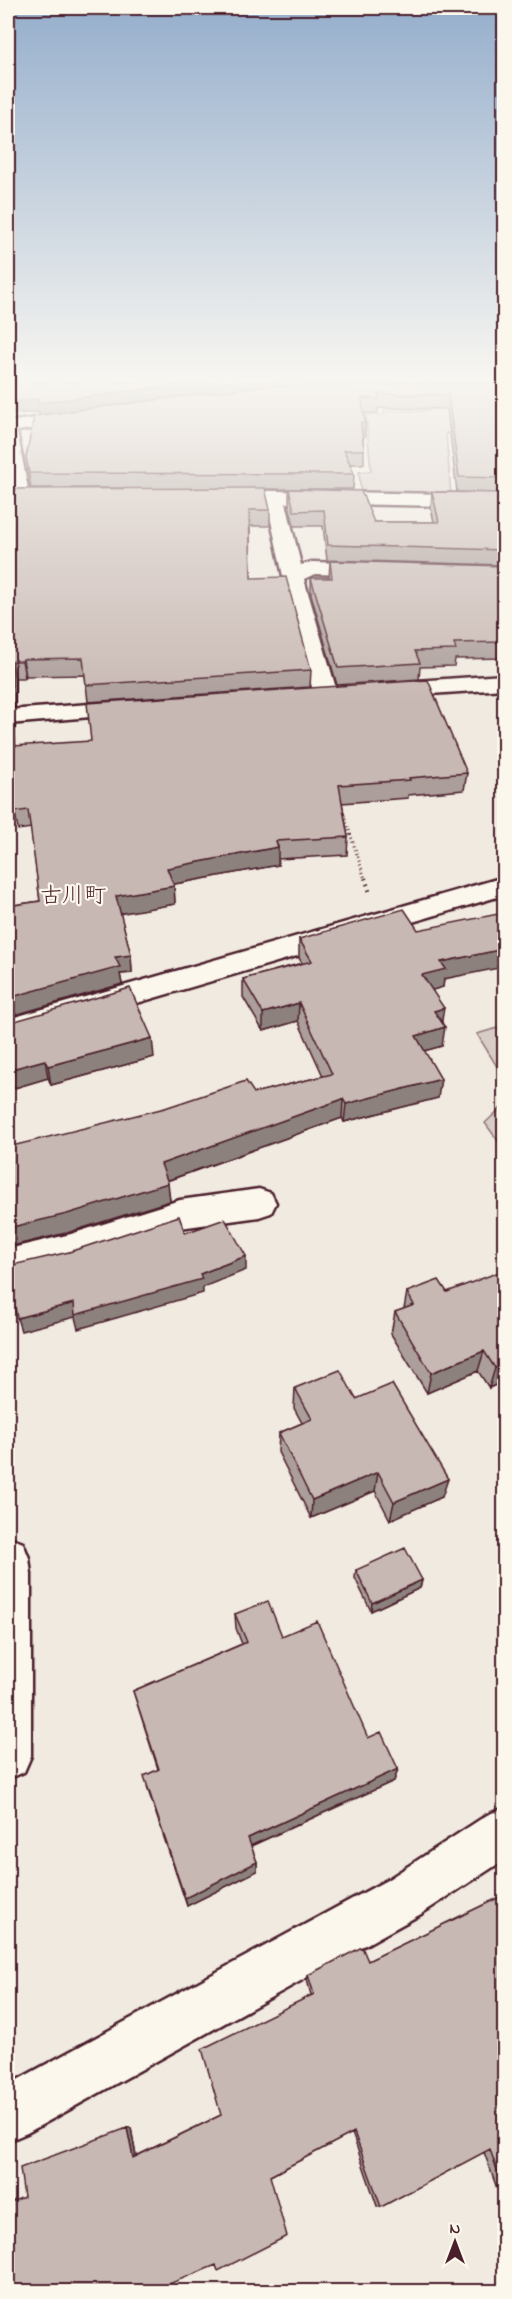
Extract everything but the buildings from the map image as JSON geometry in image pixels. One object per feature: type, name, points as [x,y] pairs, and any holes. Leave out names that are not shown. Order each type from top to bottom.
[{"type":"street","points":[[14,495],[43,495]]},
{"type":"street","points":[[206,496],[504,501]]},
{"type":"street","points":[[275,496],[293,576],[326,695]]},
{"type":"street","points":[[293,576],[312,568],[391,570]]},
{"type":"street","points":[[298,696],[504,682]]},
{"type":"street","points":[[8,717],[159,706]]},
{"type":"street","points":[[8,1029],[504,886]]},
{"type":"street","points":[[8,1264],[71,1249],[180,1214],[259,1203]]},
{"type":"street","points":[[8,1558],[10,1574],[8,1756]]},
{"type":"street","points":[[8,2114],[404,1897],[504,1832]]},
{"type":"path","points":[[341,805],[380,922]]},
{"type":"shaded area","points":[[361,489],[451,489],[451,495],[361,494]]},
{"type":"shaded area","points":[[504,1026],[504,1078],[477,1034]]},
{"type":"shaded area","points":[[504,1105],[504,1149],[485,1123]]},
{"type":"district","name":"古川町","points":[[73,897]]}]
